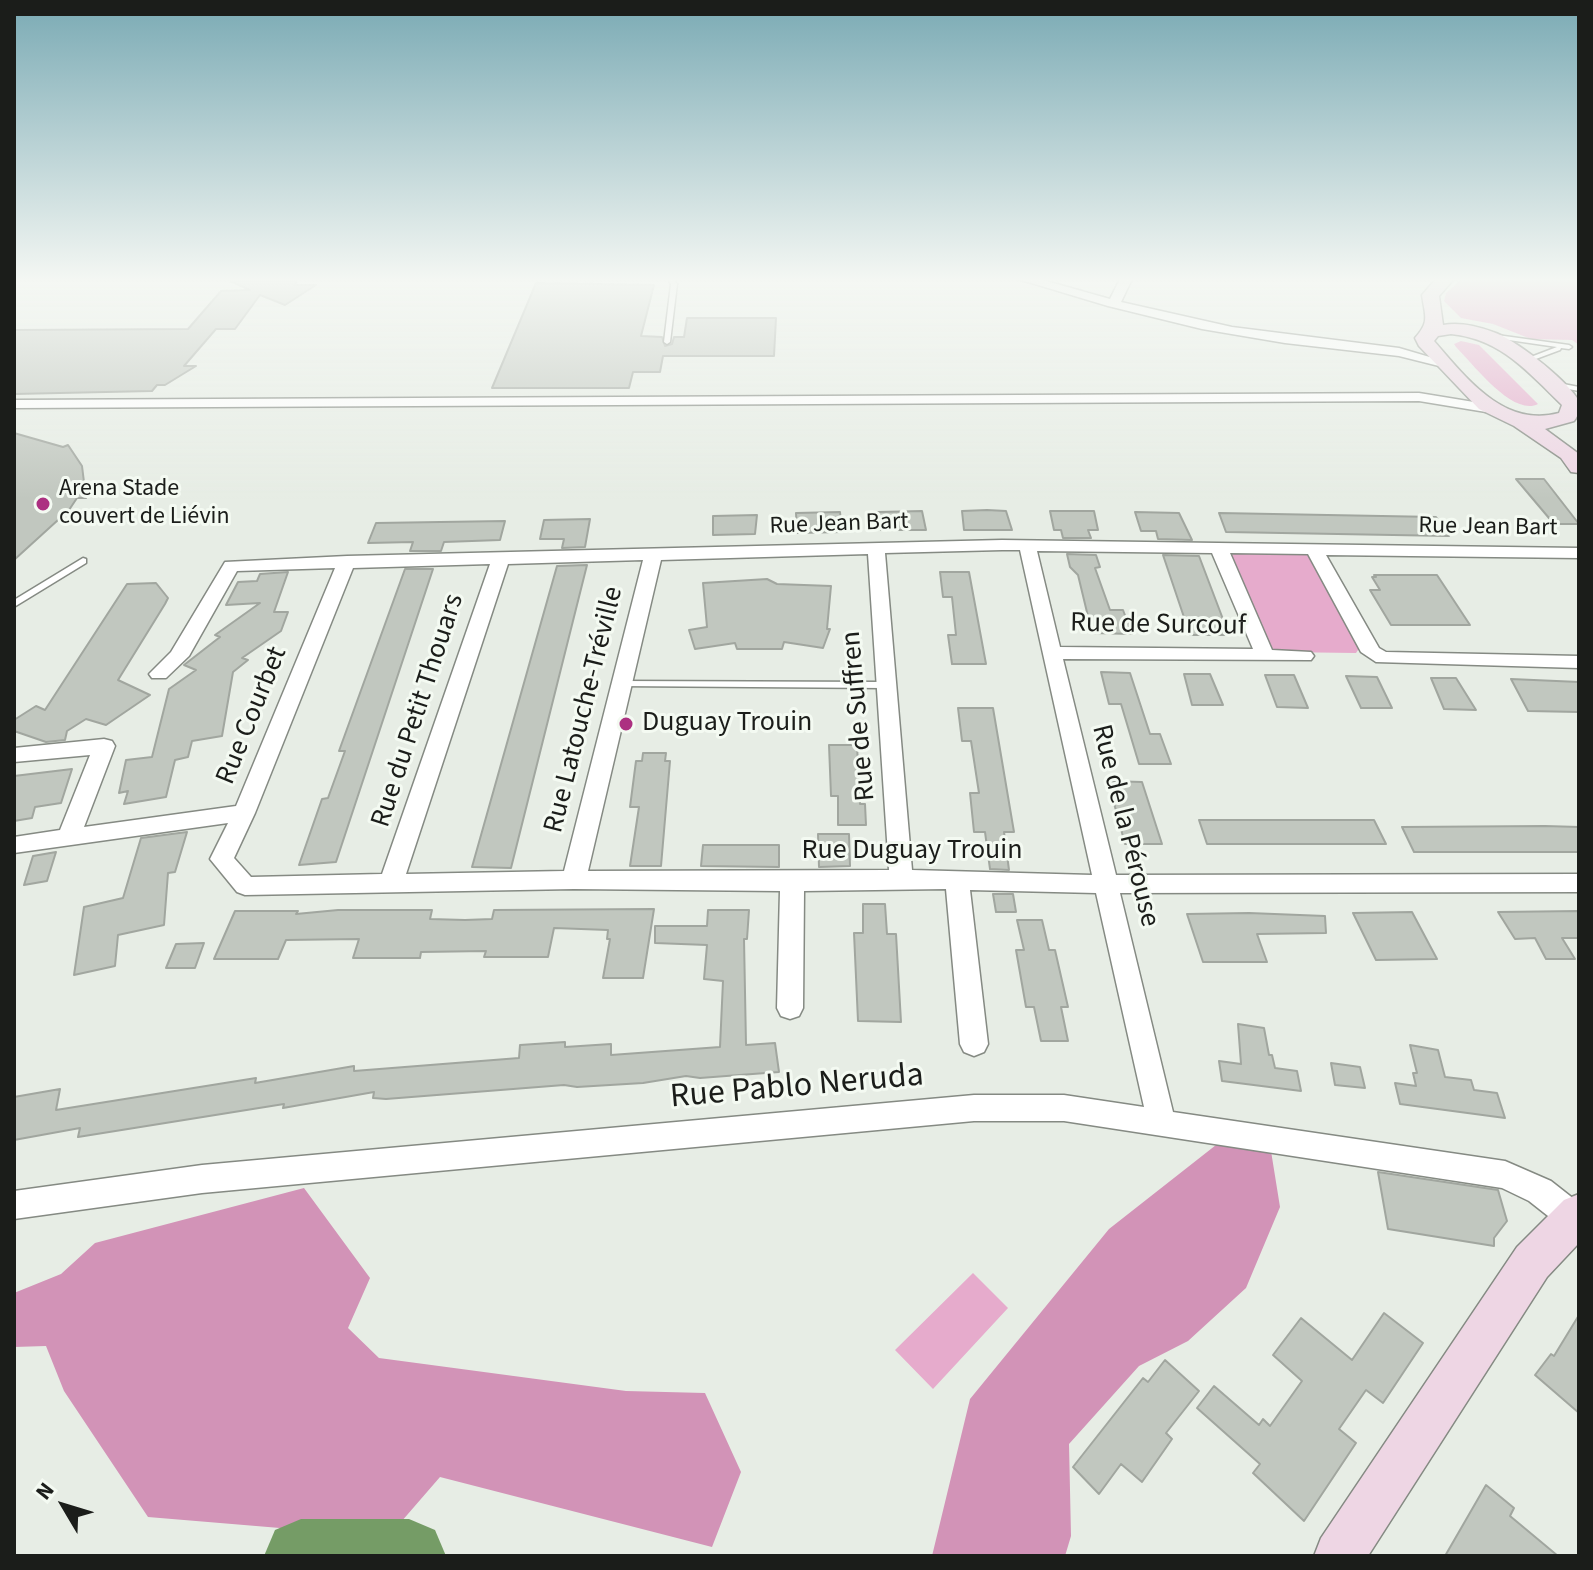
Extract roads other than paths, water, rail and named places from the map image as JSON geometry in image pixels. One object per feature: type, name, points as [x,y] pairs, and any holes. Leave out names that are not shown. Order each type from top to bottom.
[{"type":"street","points":[[1405,352],[1450,370]]},
{"type":"street","points":[[1439,352],[1450,370],[1486,408]]},
{"type":"street","points":[[1513,352],[1573,405],[1573,461]]},
{"type":"street","points":[[1419,397],[1448,385],[1450,370]]},
{"type":"street","points":[[14,404],[1419,397],[1486,408],[1518,420],[1542,423],[1573,405]]},
{"type":"street","points":[[1518,420],[1573,461]]},
{"type":"street","name":"Rue Jean Bart","points":[[159,674],[179,656],[231,566],[1027,545],[1579,553]]},
{"type":"street","name":"Rue de la Pérouse","points":[[1027,545],[1161,1121]]},
{"type":"street","points":[[1219,548],[1265,655]]},
{"type":"street","name":"Rue de Suffren","points":[[876,549],[901,879]]},
{"type":"street","points":[[1314,549],[1371,652],[1383,658],[1579,662]]},
{"type":"street","name":"Rue Latouche-Tréville","points":[[574,880],[653,555]]},
{"type":"street","name":"Rue du Petit Thouars","points":[[391,882],[501,558]]},
{"type":"street","name":"Rue Courbet","points":[[245,886],[222,859],[244,813],[347,561]]},
{"type":"street","name":"Rue de Surcouf","points":[[1051,653],[1304,656]]},
{"type":"street","points":[[14,755],[104,746],[68,838]]},
{"type":"street","points":[[14,845],[244,813]]},
{"type":"street","name":"Rue Duguay Trouin","points":[[245,886],[574,880],[792,882],[901,879],[1108,884],[1579,883]]},
{"type":"street","points":[[957,879],[974,1044]]},
{"type":"street","points":[[790,1008],[792,882]]},
{"type":"street","name":"Rue Pablo Neruda","points":[[14,1205],[202,1179],[974,1108],[1064,1108],[1505,1175],[1540,1191],[1576,1215]]},
{"type":"street","points":[[1339,1556],[1532,1262],[1576,1215]]},
{"type":"lane","points":[[1525,361],[1554,352]]},
{"type":"lane","points":[[14,604],[83,561]]},
{"type":"lane","points":[[622,684],[885,685]]},
{"type":"waterway","points":[[301,1556],[409,1556]]},
{"type":"place","name":"Arena Stade couvert de Liévin","points":[[43,504]]},
{"type":"place","name":"Duguay Trouin","points":[[626,724]]}]
